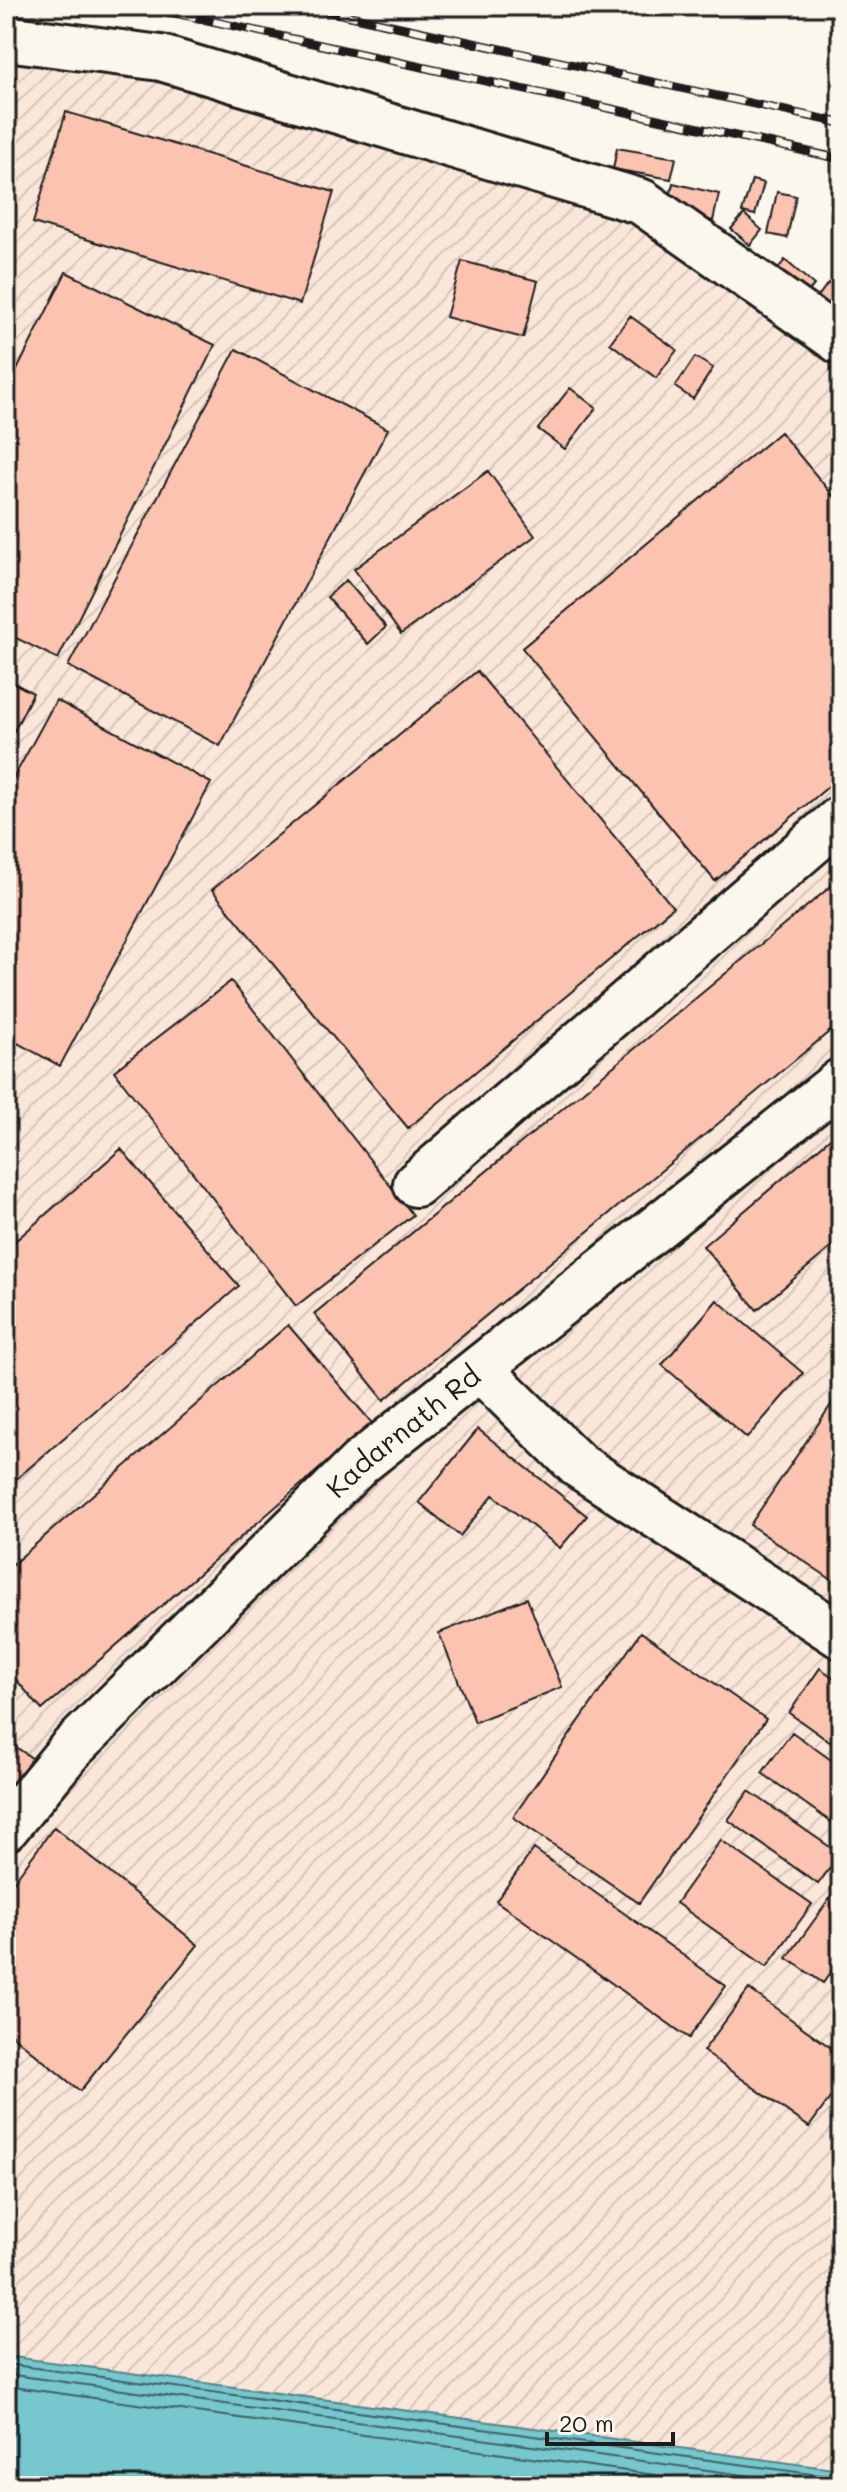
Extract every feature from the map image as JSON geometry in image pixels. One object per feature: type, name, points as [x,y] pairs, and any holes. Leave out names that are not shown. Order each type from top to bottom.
[{"type":"street","points":[[6,38],[161,58],[642,202],[841,342]]},
{"type":"street","points":[[416,1184],[841,818]]},
{"type":"street","name":"Kadarnath Rd","points":[[6,1828],[70,1750],[360,1463],[481,1370],[841,1081]]},
{"type":"street","points":[[481,1370],[578,1465],[841,1636]]},
{"type":"shaded area","points":[[6,38],[161,58],[699,242],[841,342],[841,2481],[6,2360]]},
{"type":"water","points":[[6,2356],[841,2470],[841,2486],[6,2486]]},
{"type":"building","points":[[66,112],[334,192],[300,304],[33,223]]},
{"type":"building","points":[[617,148],[676,158],[671,179],[613,169]]},
{"type":"building","points":[[752,180],[764,183],[755,215],[742,212]]},
{"type":"building","points":[[673,183],[719,194],[713,221],[667,211]]},
{"type":"building","points":[[777,192],[796,196],[787,238],[768,234]]},
{"type":"building","points":[[744,214],[762,230],[750,245],[731,229]]},
{"type":"building","points":[[785,260],[814,285],[795,308],[766,284]]},
{"type":"building","points":[[462,261],[538,281],[523,338],[446,317]]},
{"type":"building","points":[[66,272],[215,345],[58,659],[6,633],[6,392]]},
{"type":"building","points":[[828,283],[841,293],[841,319],[794,330]]},
{"type":"building","points":[[630,316],[677,350],[656,378],[610,343]]},
{"type":"building","points":[[236,349],[388,429],[220,746],[68,666]]},
{"type":"building","points":[[695,357],[713,368],[693,399],[675,387]]},
{"type":"building","points":[[570,388],[596,408],[565,449],[538,429]]},
{"type":"building","points":[[780,432],[841,505],[841,776],[715,881],[522,648]]},
{"type":"building","points":[[488,471],[535,536],[401,634],[354,569]]},
{"type":"building","points":[[346,580],[386,627],[368,644],[327,597]]},
{"type":"building","points":[[477,671],[673,907],[408,1128],[212,890]]},
{"type":"building","points":[[6,679],[33,693],[6,747]]},
{"type":"building","points":[[56,700],[211,783],[60,1066],[6,1037],[6,792]]},
{"type":"building","points":[[841,878],[841,1022],[384,1400],[314,1314]]},
{"type":"building","points":[[231,981],[413,1215],[296,1306],[114,1071]]},
{"type":"building","points":[[841,1129],[841,1239],[757,1310],[703,1246]]},
{"type":"building","points":[[121,1149],[239,1286],[6,1488],[6,1249]]},
{"type":"building","points":[[717,1300],[803,1373],[747,1438],[662,1365]]},
{"type":"building","points":[[288,1325],[372,1423],[42,1710],[6,1668],[6,1570]]},
{"type":"building","points":[[841,1390],[841,1586],[750,1525]]},
{"type":"building","points":[[478,1429],[587,1516],[560,1548],[493,1495],[460,1536],[419,1502]]},
{"type":"building","points":[[527,1598],[562,1687],[475,1722],[439,1633]]},
{"type":"building","points":[[641,1632],[766,1719],[639,1903],[513,1817]]},
{"type":"building","points":[[820,1668],[841,1683],[841,1750],[789,1713]]},
{"type":"building","points":[[792,1732],[841,1767],[841,1829],[762,1773]]},
{"type":"building","points":[[6,1740],[33,1759],[6,1791]]},
{"type":"building","points":[[749,1791],[840,1854],[818,1884],[728,1820]]},
{"type":"building","points":[[54,1827],[198,1945],[80,2091],[6,2030],[6,1892]]},
{"type":"building","points":[[721,1840],[812,1904],[767,1967],[676,1903]]},
{"type":"building","points":[[534,1849],[726,1986],[689,2038],[496,1901]]},
{"type":"building","points":[[841,1883],[841,1958],[823,1983],[787,1958]]},
{"type":"building","points":[[749,1989],[841,2055],[841,2083],[809,2127],[703,2051]]},
{"type":"railway","points":[[143,6],[841,159]]},
{"type":"railway","points":[[304,6],[841,123]]}]
